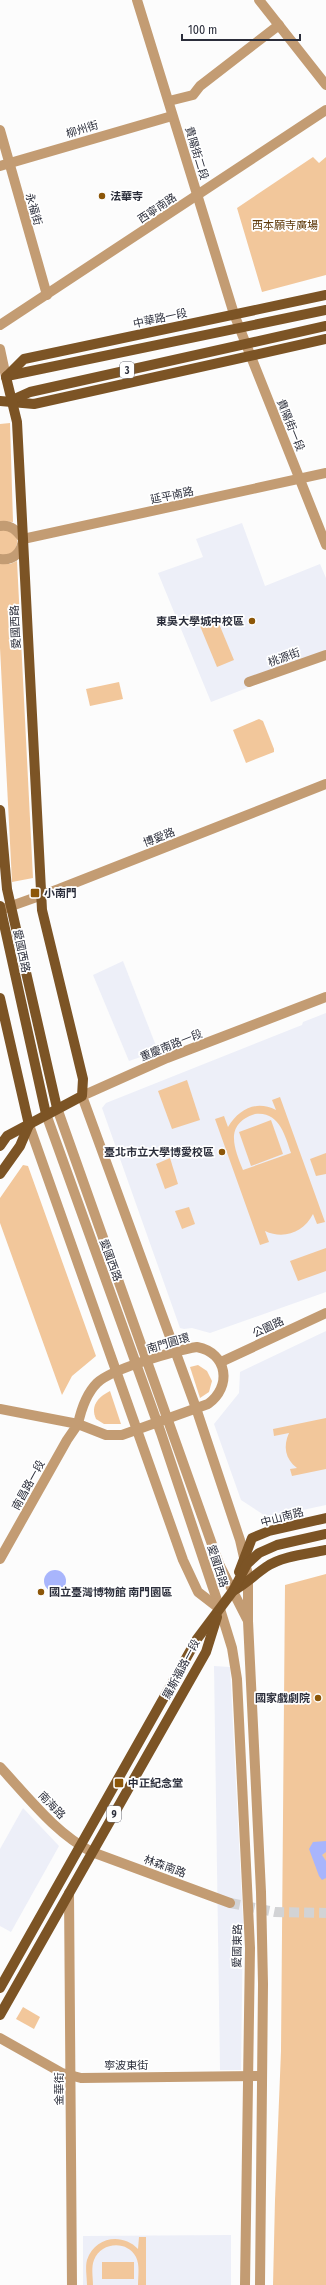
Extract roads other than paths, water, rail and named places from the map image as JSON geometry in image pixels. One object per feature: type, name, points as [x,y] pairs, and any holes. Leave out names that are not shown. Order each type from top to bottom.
[{"type":"main road","name":"中華路一段","points":[[3,377],[24,359],[326,295]]},
{"type":"main road","name":"3","points":[[3,377],[326,310]]},
{"type":"main road","name":"3","points":[[5,401],[30,392],[326,326]]},
{"type":"main road","name":"3","points":[[5,401],[34,404],[326,339]]},
{"type":"main road","name":"愛國西路","points":[[3,377],[5,401],[17,422],[42,910],[83,1079],[82,1096]]},
{"type":"main road","name":"愛國西路","points":[[0,810],[6,881],[57,1108]]},
{"type":"main road","name":"愛國西路","points":[[0,909],[46,1114]]},
{"type":"main road","name":"愛國西路","points":[[0,998],[29,1125]]},
{"type":"main road","name":"重慶南路一段","points":[[0,1146],[8,1136],[57,1108],[82,1096]]},
{"type":"main road","points":[[0,1174],[20,1146],[29,1125]]},
{"type":"main road","name":"中山南路","points":[[220,1609],[232,1591],[252,1538],[269,1531],[326,1518]]},
{"type":"main road","points":[[245,1559],[277,1545],[326,1534]]},
{"type":"main road","name":"中山南路","points":[[232,1591],[249,1582],[266,1567],[278,1561],[326,1550]]},
{"type":"main road","name":"羅斯福路一段","points":[[0,1988],[197,1639],[220,1609]]},
{"type":"main road","name":"羅斯福路一段","points":[[0,2015],[206,1652],[220,1609]]},
{"type":"street","name":"貴陽街二段","points":[[137,0],[169,101],[172,116],[182,141],[234,314]]},
{"type":"street","points":[[258,0],[326,85]]},
{"type":"street","points":[[169,101],[193,95],[200,86],[279,25]]},
{"type":"street","name":"西寧南路","points":[[0,325],[326,110]]},
{"type":"street","name":"柳州街","points":[[4,165],[172,116]]},
{"type":"street","name":"永福街","points":[[0,130],[4,165],[47,295]]},
{"type":"street","name":"貴陽街一段","points":[[234,314],[326,545]]},
{"type":"street","points":[[0,349],[3,377]]},
{"type":"street","points":[[0,366],[3,377]]},
{"type":"street","name":"延平南路","points":[[23,539],[326,473]]},
{"type":"street","points":[[0,526],[9,526],[15,529],[23,539],[22,548],[16,556],[6,560],[0,558]]},
{"type":"street","name":"桃源街","points":[[249,682],[326,655]]},
{"type":"street","name":"博愛路","points":[[0,909],[41,895],[326,784]]},
{"type":"street","name":"重慶南路一段","points":[[82,1096],[167,1058],[326,997]]},
{"type":"street","name":"愛國西路","points":[[82,1096],[196,1408],[245,1559]]},
{"type":"street","name":"愛國西路","points":[[57,1108],[219,1564],[232,1591]]},
{"type":"street","name":"愛國西路","points":[[46,1114],[137,1364],[220,1609]]},
{"type":"street","name":"愛國西路","points":[[29,1125],[186,1566],[198,1592],[220,1609]]},
{"type":"street","name":"公園路","points":[[221,1362],[326,1313]]},
{"type":"street","name":"南門圓環","points":[[78,1424],[82,1410],[91,1390],[98,1382],[137,1364],[197,1347],[204,1348],[217,1356],[221,1362]]},
{"type":"street","points":[[0,1410],[78,1424],[98,1433],[114,1436],[137,1430],[196,1408],[214,1399],[220,1390],[223,1370],[221,1362]]},
{"type":"street","name":"南昌路一段","points":[[0,1559],[67,1440],[78,1424]]},
{"type":"street","points":[[245,1559],[249,1582],[248,1622],[261,1892],[263,1984],[260,2285]]},
{"type":"street","points":[[232,1591],[248,1622]]},
{"type":"street","name":"愛國東路","points":[[220,1609],[232,1648],[237,1679],[249,1914],[245,2285]]},
{"type":"street","name":"南海路","points":[[0,1767],[66,1837],[92,1852]]},
{"type":"street","name":"林森南路","points":[[92,1852],[230,1903]]},
{"type":"street","name":"金華街","points":[[69,1893],[72,2285]]},
{"type":"street","name":"寧波東街","points":[[0,2038],[62,2073],[81,2078],[261,2076]]},
{"type":"water","points":[[55,1570],[59,1571],[65,1577],[65,1585],[59,1591],[55,1592],[51,1591],[45,1585],[44,1581],[45,1577],[51,1571]]},
{"type":"water","points":[[326,1841],[326,1852],[322,1855],[326,1861],[326,1878],[322,1880],[319,1876],[309,1849],[313,1842]]},
{"type":"tunnel","points":[[230,1903],[275,1912],[326,1913]]},
{"type":"place","name":"法華寺","points":[[102,196]]},
{"type":"place","name":"東吳大學城中校區","points":[[252,621]]},
{"type":"place","name":"小南門","points":[[35,893]]},
{"type":"place","name":"臺北市立大學博愛校區","points":[[222,1152]]},
{"type":"place","name":"國立臺灣博物館 南門園區","points":[[41,1592]]},
{"type":"place","name":"國家戲劇院","points":[[318,1698]]},
{"type":"place","name":"中正紀念堂","points":[[119,1783]]},
{"type":"park label","name":"西本願寺廣場","points":[[285,225]]}]
